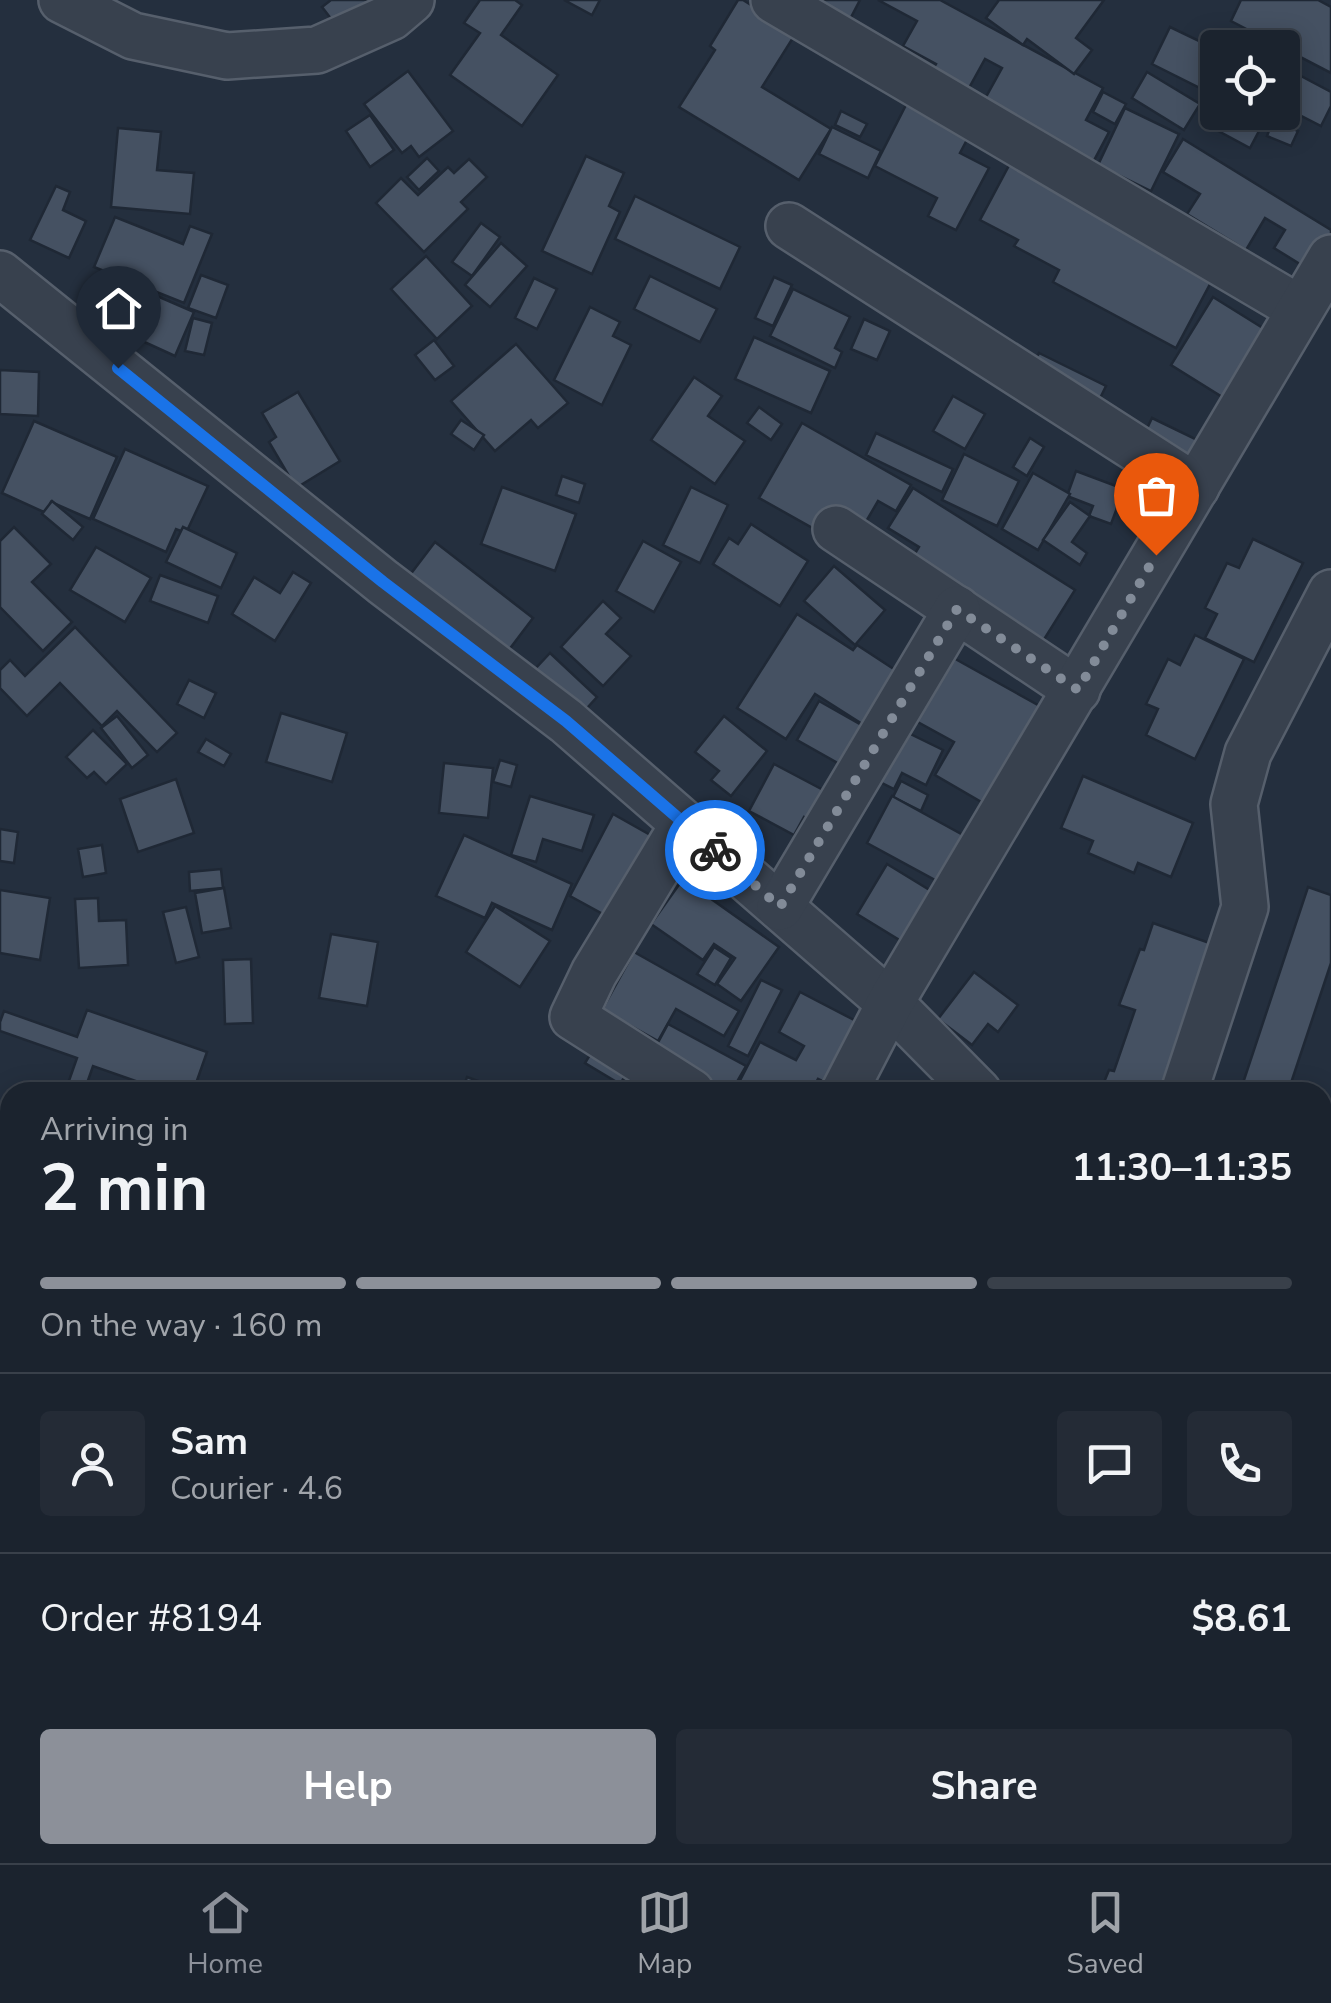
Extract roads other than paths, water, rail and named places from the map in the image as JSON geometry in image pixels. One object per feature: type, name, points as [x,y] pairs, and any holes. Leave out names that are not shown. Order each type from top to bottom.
[{"type":"street","points":[[62,0],[134,36],[227,56],[317,50],[391,17],[411,0]]},
{"type":"street","points":[[774,0],[1300,309]]},
{"type":"street","points":[[789,226],[1196,487]]},
{"type":"street","points":[[849,1082],[890,1003],[1331,258]]},
{"type":"street","points":[[0,274],[383,582],[566,721],[890,1003],[968,1082]]},
{"type":"street","points":[[836,528],[1078,690]]},
{"type":"street","points":[[1187,1082],[1245,907],[1234,804],[1248,753],[1331,593]]},
{"type":"street","points":[[780,907],[957,609]]},
{"type":"street","points":[[675,1082],[573,1017],[594,972],[684,824]]}]
